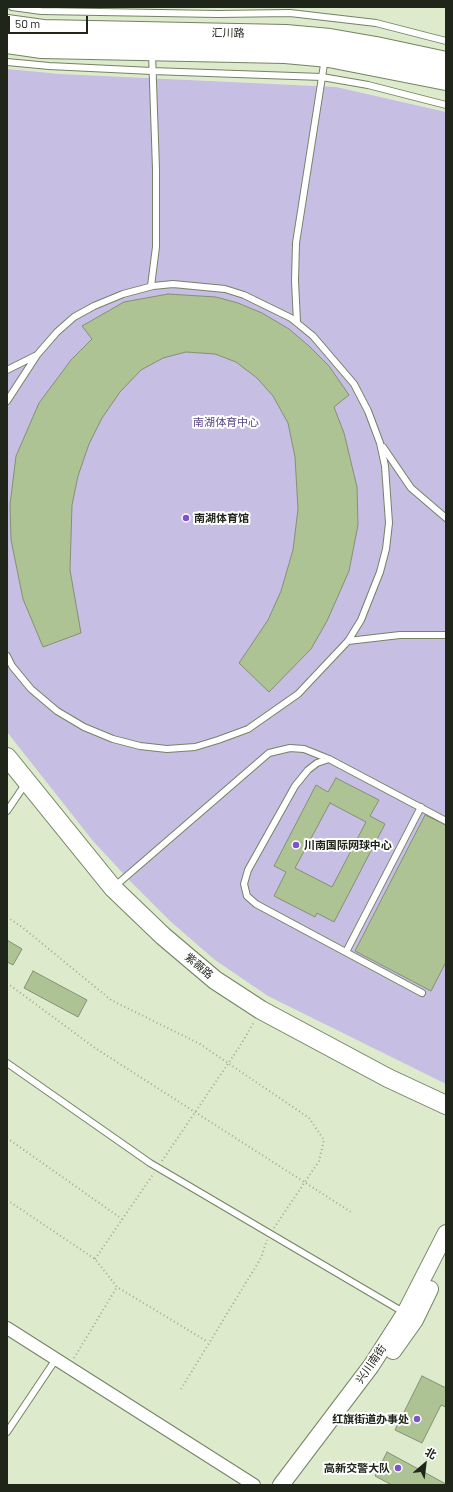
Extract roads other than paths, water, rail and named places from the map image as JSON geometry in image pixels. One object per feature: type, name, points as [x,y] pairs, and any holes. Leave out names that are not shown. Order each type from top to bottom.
[{"type":"main road","name":"汇川路","points":[[7,25],[43,30],[286,35],[353,43],[446,62]]},
{"type":"main road","name":"汇川路","points":[[7,43],[42,48],[286,53],[325,56],[446,80]]},
{"type":"main road","name":"紫薇路","points":[[7,757],[113,888],[164,936],[215,980],[261,1010],[388,1078],[446,1105]]},
{"type":"street","name":"兴川南街","points":[[281,1485],[371,1366],[406,1313],[446,1233]]},
{"type":"street","name":"兴川南街","points":[[292,1485],[377,1376],[415,1320],[446,1256]]},
{"type":"street","points":[[7,1328],[254,1485]]},
{"type":"lane","points":[[12,7],[41,11],[218,14],[290,12],[376,23],[446,41]]},
{"type":"lane","points":[[150,286],[156,247],[156,169],[152,51]]},
{"type":"lane","points":[[297,322],[295,293],[296,243],[325,56]]},
{"type":"lane","points":[[7,62],[49,66],[152,71],[322,77],[368,85],[446,105]]},
{"type":"lane","points":[[7,401],[37,355],[57,332],[74,317],[123,294],[150,286],[173,284],[225,289],[271,307],[297,322],[313,336],[354,384],[368,412],[380,443],[387,490],[389,523],[386,549],[370,601],[361,620],[348,641],[298,694],[248,729],[195,747],[167,749],[140,746],[113,739],[84,727],[57,712],[31,689],[12,666],[7,656]]},
{"type":"lane","points":[[7,370],[37,355]]},
{"type":"lane","points":[[380,443],[411,488],[446,518]]},
{"type":"lane","points":[[348,641],[400,635],[446,635]]},
{"type":"lane","points":[[113,888],[269,753],[290,748],[304,749],[329,759],[446,820]]},
{"type":"lane","points":[[329,759],[317,763],[308,770],[295,786],[248,870],[244,884],[247,896],[256,904],[422,993]]},
{"type":"lane","points":[[7,811],[27,782]]},
{"type":"lane","points":[[346,952],[420,807]]},
{"type":"lane","points":[[7,1064],[158,1167],[406,1313]]},
{"type":"lane","points":[[7,1432],[56,1359]]},
{"type":"place","name":"南湖体育馆","points":[[186,518]]},
{"type":"place","name":"川南国际网球中心","points":[[296,845]]},
{"type":"place","name":"红旗街道办事处","points":[[417,1419]]},
{"type":"place","name":"高新交警大队","points":[[398,1468]]},
{"type":"park label","name":"南湖体育中心","points":[[226,422]]}]
